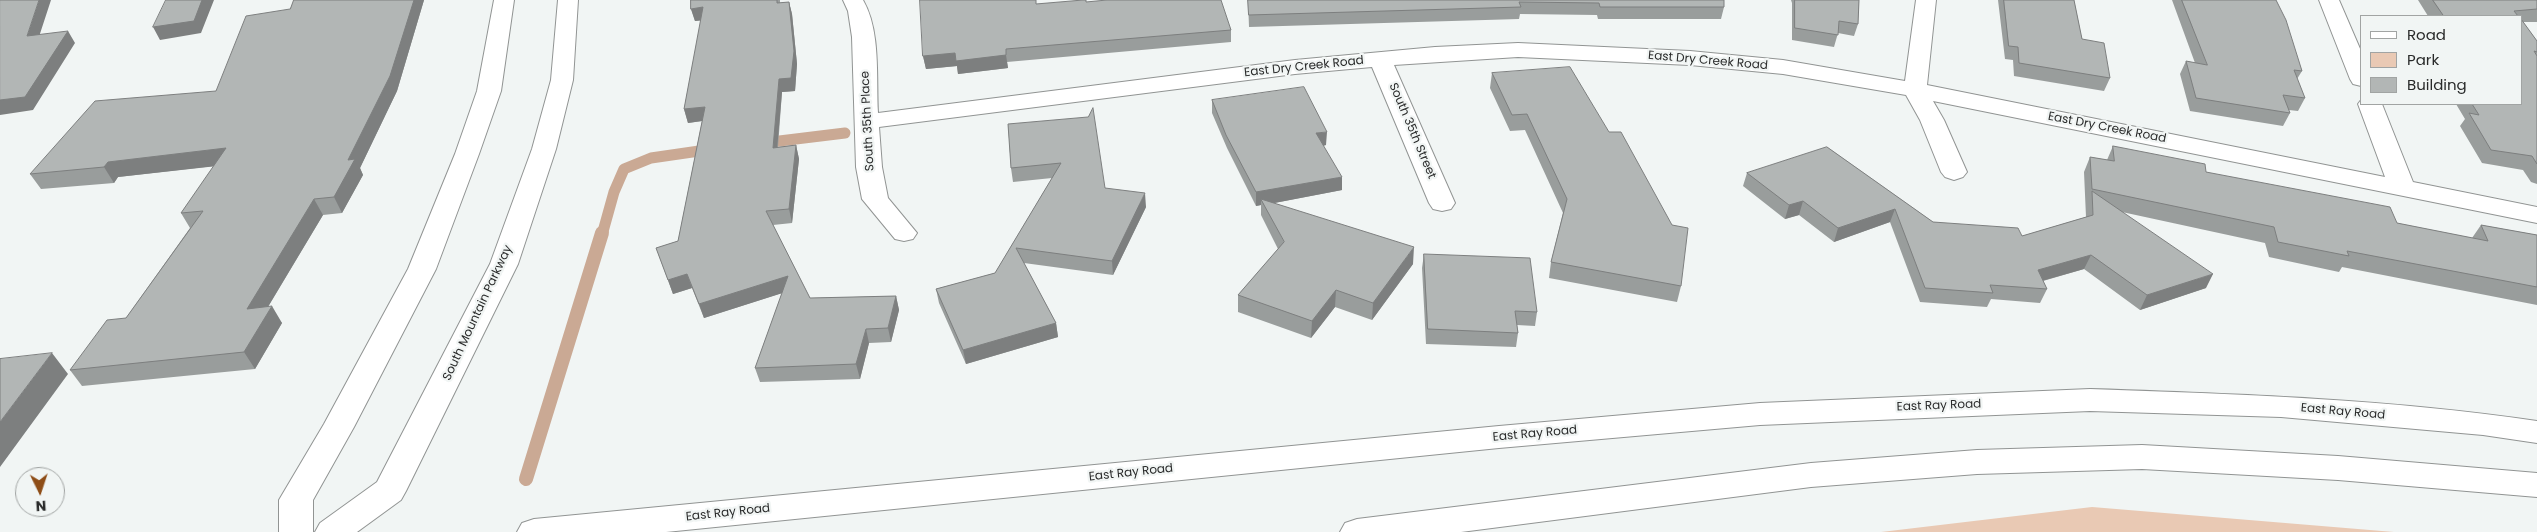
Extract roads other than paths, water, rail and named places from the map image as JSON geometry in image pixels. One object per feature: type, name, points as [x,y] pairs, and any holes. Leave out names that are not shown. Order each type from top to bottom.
[{"type":"street","points":[[296,532],[296,500],[338,427],[422,269],[467,154],[489,91],[501,29],[504,0]]},
{"type":"street","name":"South Mountain Parkway","points":[[332,532],[389,491],[504,264],[544,149],[562,80],[568,0]]},
{"type":"street","name":"South 35th Place","points":[[853,0],[858,11],[863,37],[869,167],[875,199],[904,233]]},
{"type":"street","points":[[1926,0],[1915,90],[1932,120],[1954,172]]},
{"type":"street","points":[[2329,0],[2360,77]]},
{"type":"street","name":"East Dry Creek Road","points":[[868,121],[1285,68],[1380,59],[1518,50],[1690,58],[1783,68],[1915,90],[2537,215]]},
{"type":"street","name":"South 35th Street","points":[[1380,59],[1442,203]]},
{"type":"street","points":[[2370,105],[2402,188]]},
{"type":"street","name":"East Ray Road","points":[[534,532],[1490,438],[1779,413],[2090,400],[2281,406],[2483,424],[2537,432]]},
{"type":"street","points":[[1357,532],[1811,475],[1977,462],[2142,457],[2338,468],[2537,485]]},
{"type":"waterway","points":[[763,143],[845,133]]},
{"type":"waterway","points":[[602,235],[614,192],[624,169],[651,158],[713,149]]},
{"type":"waterway","points":[[526,479],[602,233]]}]
